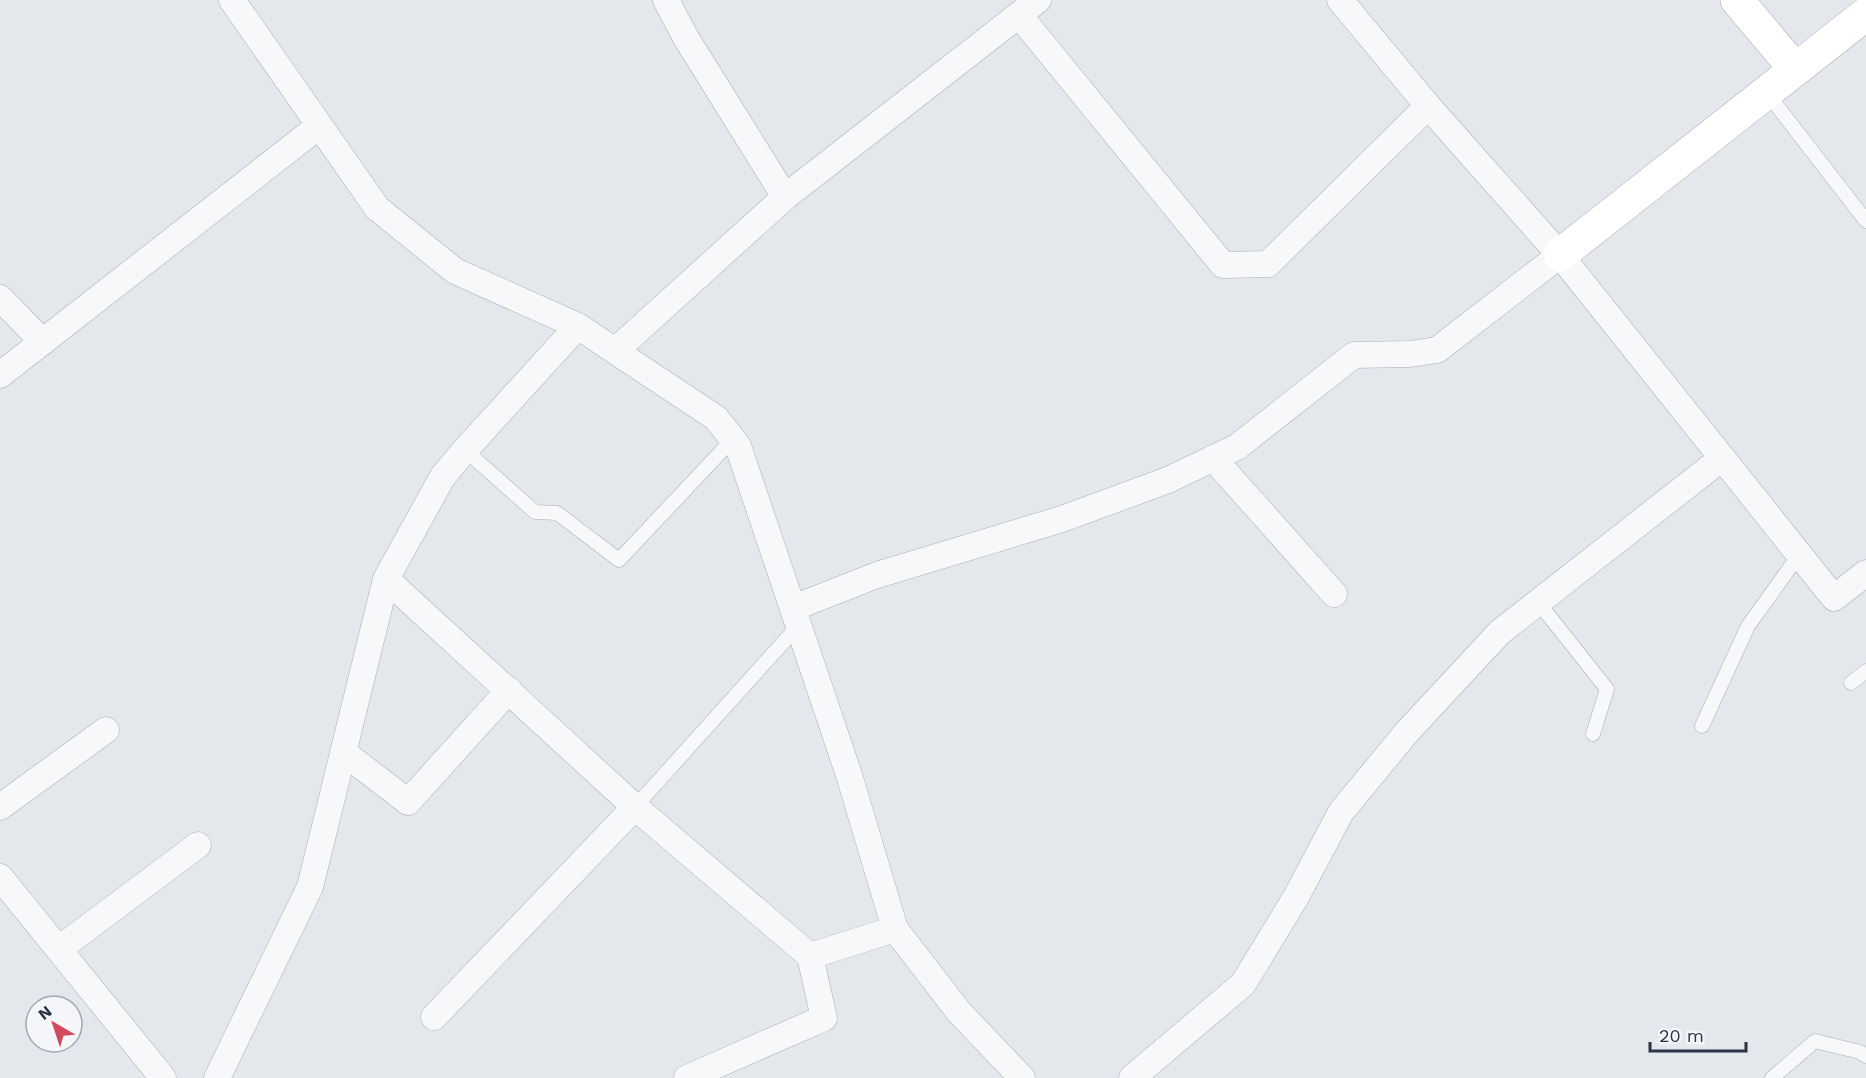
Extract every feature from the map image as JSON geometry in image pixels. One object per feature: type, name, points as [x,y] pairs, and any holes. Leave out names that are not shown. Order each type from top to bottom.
[{"type":"street","points":[[232,0],[377,208],[456,272],[578,326],[716,418],[738,446],[850,778],[895,929],[959,1012],[1022,1078]]},
{"type":"street","points":[[666,0],[686,38],[785,197]]},
{"type":"street","points":[[1340,0],[1428,106],[1560,255],[1834,598],[1866,573]]},
{"type":"street","points":[[1737,0],[1795,69]]},
{"type":"street","points":[[615,351],[785,197],[1028,8],[1223,265],[1268,264],[1428,106]]},
{"type":"street","points":[[795,617],[877,574],[1062,519],[1168,480],[1238,447],[1354,355],[1410,354],[1437,350],[1866,14]]},
{"type":"street","points":[[0,375],[319,126]]},
{"type":"street","points":[[0,298],[43,342]]},
{"type":"street","points":[[217,1078],[310,887],[386,579],[443,476],[578,326]]},
{"type":"street","points":[[1213,458],[1334,594]]},
{"type":"street","points":[[1132,1078],[1243,984],[1296,897],[1341,812],[1407,732],[1500,632],[1721,459]]},
{"type":"street","points":[[386,579],[635,807],[810,956],[824,1018],[687,1078]]},
{"type":"street","points":[[343,752],[408,802],[509,690]]},
{"type":"street","points":[[0,807],[106,730]]},
{"type":"street","points":[[434,1017],[635,807]]},
{"type":"street","points":[[58,949],[198,845]]},
{"type":"street","points":[[0,877],[163,1078]]},
{"type":"street","points":[[810,956],[895,929]]},
{"type":"lane","points":[[1767,93],[1866,221]]},
{"type":"lane","points":[[465,450],[535,512],[557,513],[619,560],[733,440]]},
{"type":"lane","points":[[1702,726],[1749,626],[1799,555]]},
{"type":"lane","points":[[1538,602],[1607,689],[1593,734]]},
{"type":"lane","points":[[635,807],[795,617]]},
{"type":"lane","points":[[1851,683],[1866,671]]},
{"type":"lane","points":[[1772,1078],[1815,1041],[1860,1052],[1866,1056]]}]
